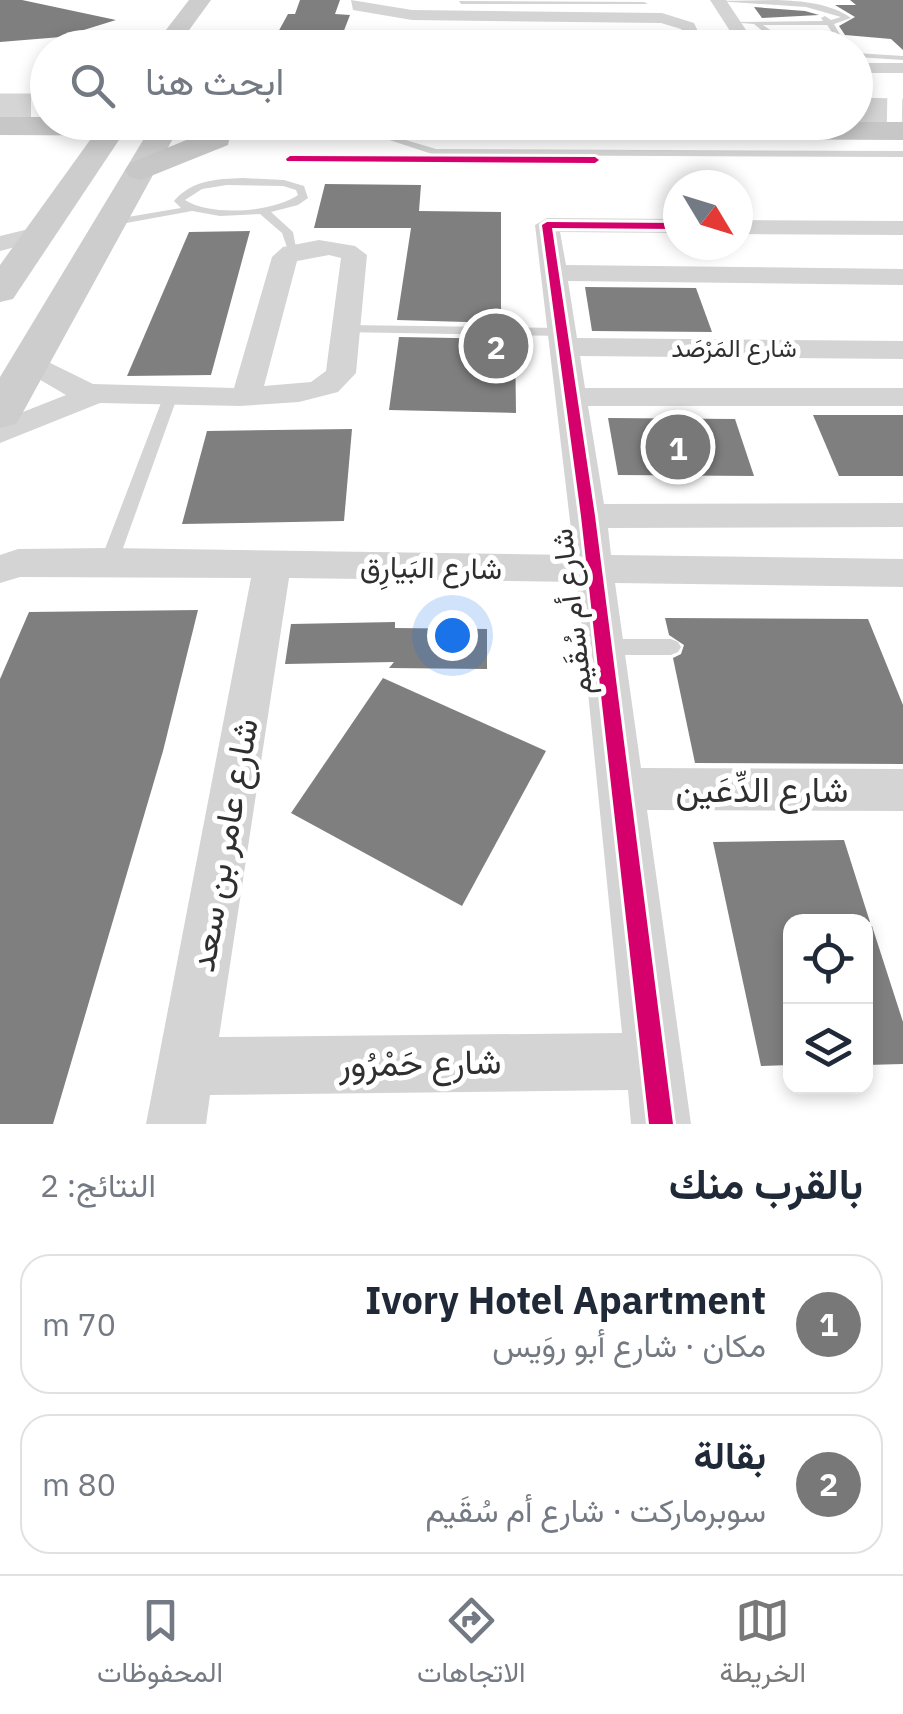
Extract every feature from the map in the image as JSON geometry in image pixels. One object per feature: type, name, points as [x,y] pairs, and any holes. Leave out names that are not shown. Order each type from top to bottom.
[{"type":"main road","points":[[873,131],[903,131]]},
{"type":"main road","points":[[60,140],[91,161]]},
{"type":"main road","points":[[141,170],[218,140]]},
{"type":"street","points":[[178,30],[200,0]]},
{"type":"street","points":[[359,0],[358,7],[382,13],[646,7],[690,30]]},
{"type":"street","points":[[718,0],[738,30]]},
{"type":"street","points":[[873,68],[903,68]]},
{"type":"street","points":[[2,283],[105,140]]},
{"type":"street","points":[[0,414],[158,140]]},
{"type":"street","name":"شارع أم سُقَيم","points":[[661,1124],[588,516],[546,225],[663,226]]},
{"type":"street","points":[[753,227],[903,228]]},
{"type":"street","points":[[0,244],[41,233]]},
{"type":"street","points":[[30,362],[61,382],[96,394],[170,396],[247,394],[311,392],[330,384],[341,373],[354,255],[335,249],[293,251],[284,261],[247,394]]},
{"type":"street","points":[[554,273],[903,278]]},
{"type":"street","name":"شارع المَرْصَد","points":[[563,339],[903,350]]},
{"type":"street","points":[[0,433],[96,394]]},
{"type":"street","points":[[570,397],[903,397]]},
{"type":"street","points":[[588,516],[903,515]]},
{"type":"street","name":"شارع البَيارِق","points":[[6,562],[903,573]]},
{"type":"street","name":"شارع عامر بن سعد","points":[[176,1124],[272,565]]},
{"type":"street","name":"شارع الدِّعَين","points":[[622,789],[903,790]]},
{"type":"street","name":"شارع حَمْرُور","points":[[187,1066],[653,1060]]},
{"type":"lane","points":[[718,0],[810,2],[837,7],[846,18],[829,22],[733,22]]},
{"type":"lane","points":[[746,1],[764,30]]},
{"type":"lane","points":[[769,1],[786,22]]},
{"type":"lane","points":[[461,2],[536,9]]},
{"type":"lane","points":[[790,2],[808,22]]},
{"type":"lane","points":[[810,2],[835,30]]},
{"type":"lane","points":[[873,56],[903,58]]},
{"type":"lane","points":[[398,140],[435,152],[903,154]]},
{"type":"lane","points":[[781,154],[806,140]]},
{"type":"lane","points":[[110,224],[186,210],[263,210],[296,205],[304,192],[284,183],[203,185],[180,196],[186,210]]},
{"type":"lane","points":[[263,210],[287,232],[293,251]]},
{"type":"lane","points":[[347,329],[563,339]]},
{"type":"lane","points":[[109,562],[170,396]]},
{"type":"lane","points":[[602,647],[671,647]]},
{"type":"building","points":[[0,0],[22,0],[116,20],[84,30],[30,30],[30,40],[0,42]]},
{"type":"building","points":[[300,0],[340,0],[335,14],[350,15],[344,30],[279,30],[288,14],[295,14]]},
{"type":"building","points":[[850,0],[903,0],[903,50],[891,39],[873,37],[873,30],[842,30],[839,26],[855,17],[835,5],[856,5]]},
{"type":"building","points":[[754,7],[805,11],[819,15],[762,18]]},
{"type":"building","points":[[325,184],[421,185],[419,211],[501,212],[501,323],[397,320],[411,228],[314,228]]},
{"type":"building","points":[[250,231],[211,375],[127,376],[189,232]]},
{"type":"building","points":[[585,287],[696,288],[712,332],[592,331]]},
{"type":"building","points":[[399,337],[515,339],[516,413],[389,410]]},
{"type":"building","points":[[813,415],[903,415],[903,476],[839,476]]},
{"type":"building","points":[[608,418],[735,419],[754,476],[618,475]]},
{"type":"building","points":[[352,429],[344,521],[182,524],[207,431]]},
{"type":"building","points":[[198,610],[163,751],[53,1124],[0,1124],[0,679],[29,612]]},
{"type":"building","points":[[665,618],[868,619],[903,705],[903,764],[695,763],[673,658],[681,654],[684,645],[669,635]]},
{"type":"building","points":[[395,622],[395,628],[487,629],[487,669],[389,668],[394,662],[285,664],[291,624]]},
{"type":"building","points":[[383,678],[546,751],[462,906],[291,813]]},
{"type":"building","points":[[844,840],[867,914],[783,914],[783,1065],[761,1066],[713,842]]},
{"type":"building","points":[[873,929],[903,1022],[903,1064],[873,1065]]},
{"type":"tunnel","points":[[0,109],[30,109]]},
{"type":"tunnel","points":[[873,113],[903,114]]},
{"type":"cycle path","points":[[290,159],[595,160]]},
{"type":"cycle path","points":[[661,1124],[588,516],[547,225],[663,226]]},
{"type":"place","name":"بقالة","points":[[496,346]]},
{"type":"place","name":"Ivory Hotel Apartment","points":[[678,447]]}]
